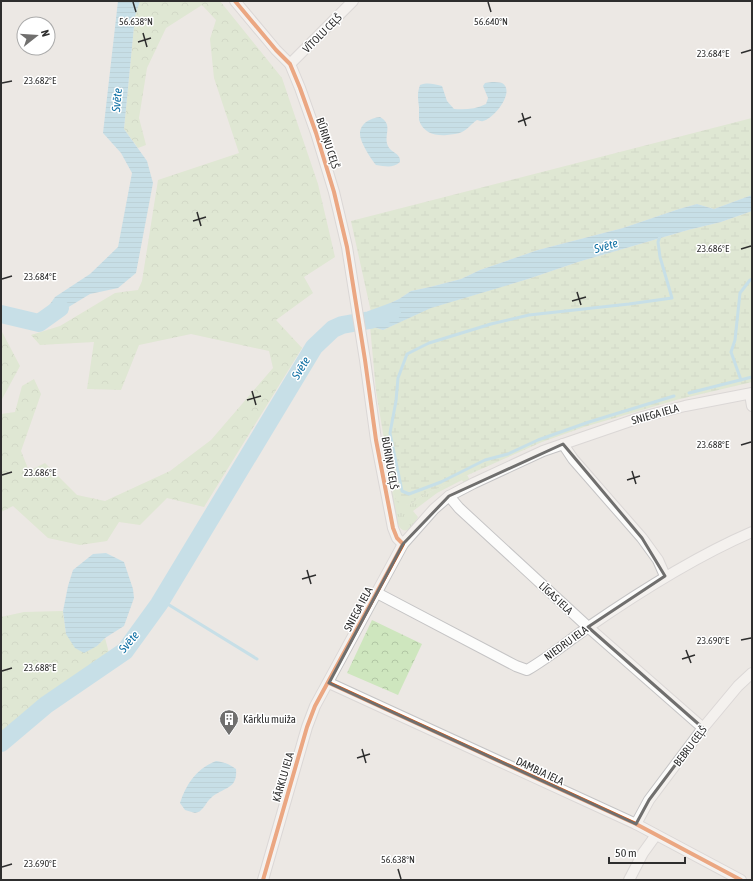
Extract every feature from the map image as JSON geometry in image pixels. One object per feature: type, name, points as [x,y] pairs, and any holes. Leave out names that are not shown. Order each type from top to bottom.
[{"type":"street","name":"BŪRIŅU CEĻŠ","points":[[235,1],[276,50],[290,64],[316,133],[334,192],[347,247],[376,440],[393,528],[397,538],[403,544]]},
{"type":"street","name":"VĪTOLU CEĻŠ","points":[[290,64],[354,1]]},
{"type":"street","name":"SNIEGA IELA","points":[[329,683],[403,544],[434,509],[450,496],[474,483],[563,444],[642,417],[685,406],[751,393],[752,406]]},
{"type":"street","points":[[563,444],[573,459],[642,538],[658,560],[665,576]]},
{"type":"street","name":"LĪGAS IELA","points":[[450,496],[458,508],[588,627],[703,728]]},
{"type":"street","name":"NIEDRU IELA","points":[[377,593],[516,666],[527,670],[540,663],[588,627],[665,576],[726,543],[752,532]]},
{"type":"street","name":"BEBRU CEĻŠ","points":[[636,824],[649,800],[703,728],[738,686],[752,673]]},
{"type":"street","name":"DAMBJA IELA","points":[[329,683],[636,824],[741,880]]},
{"type":"street","name":"KĀRKLU IELA","points":[[263,880],[307,727],[316,706],[329,683]]},
{"type":"street","points":[[629,880],[643,853],[656,835]]},
{"type":"highlighted area","points":[[563,444],[642,538],[665,576],[588,627],[703,728],[649,800],[636,824],[329,683],[403,544],[449,496]]},
{"type":"green space","points":[[140,1],[220,1],[282,78],[318,184],[335,257],[304,277],[313,293],[276,320],[302,348],[204,507],[167,498],[140,525],[119,522],[107,541],[80,545],[48,538],[13,506],[1,512],[1,414],[15,412],[22,386],[34,379],[41,394],[21,451],[29,471],[45,463],[77,495],[105,501],[170,471],[211,440],[273,368],[269,351],[191,334],[139,345],[121,390],[87,389],[94,342],[40,345],[31,335],[60,326],[115,293],[138,290],[142,281],[158,180],[239,153],[214,78],[210,39],[216,20],[202,5],[166,28],[147,68],[139,118],[146,145],[138,148],[124,129],[135,16]]},
{"type":"green space","points":[[752,118],[752,195],[714,209],[697,204],[623,228],[538,250],[480,270],[461,279],[411,291],[399,299],[371,312],[351,221]]},
{"type":"green space","points":[[752,211],[752,382],[676,400],[584,427],[542,442],[425,494],[409,505],[400,504],[396,501],[393,492],[376,391],[370,326],[383,330],[430,308],[528,279],[578,262],[721,222]]},
{"type":"green space","points":[[1,330],[20,366],[1,401]]},
{"type":"green space","points":[[467,475],[470,480],[464,483],[462,480],[437,493],[413,511],[418,517],[406,531],[401,529],[398,524],[391,492],[393,492],[396,501],[409,505],[425,494]]},
{"type":"green space","points":[[63,611],[66,634],[97,646],[105,638],[109,653],[74,677],[1,736],[1,617],[24,612]]},
{"type":"green space","points":[[372,620],[422,644],[398,695],[347,673]]},
{"type":"water","points":[[118,1],[140,1],[135,16],[124,129],[147,161],[153,183],[136,273],[118,288],[90,294],[44,322],[38,321],[55,297],[90,274],[118,247],[132,173],[121,153],[103,133]]},
{"type":"water","points":[[428,83],[442,86],[447,101],[454,109],[466,109],[486,104],[488,98],[483,86],[485,83],[502,83],[506,87],[506,92],[505,98],[498,110],[488,119],[482,121],[477,120],[462,132],[457,134],[438,135],[430,133],[423,128],[419,120],[418,91],[420,85]]},
{"type":"water","points":[[380,117],[386,123],[388,146],[400,159],[400,162],[394,166],[376,165],[371,159],[360,137],[360,130],[364,124],[370,120]]},
{"type":"water","points":[[752,195],[752,211],[721,222],[578,262],[528,279],[431,308],[383,330],[370,326],[368,316],[371,312],[399,299],[411,291],[461,279],[480,270],[538,250],[623,228],[679,209],[697,204],[714,209]]},
{"type":"water","points":[[106,553],[124,562],[133,589],[134,598],[124,626],[105,638],[97,646],[84,653],[75,648],[66,634],[63,611],[68,586],[73,570],[93,554]]},
{"type":"water","points":[[216,761],[222,762],[236,769],[235,781],[232,785],[211,798],[200,811],[195,813],[185,810],[180,803],[185,789],[198,772]]},
{"type":"waterway","points":[[660,236],[658,242],[660,257],[672,298],[529,315],[491,324],[429,343],[407,354],[398,378],[396,401],[390,433],[402,491],[409,494],[441,482],[485,460],[508,454],[538,440],[589,422],[674,396]]},
{"type":"waterway","points":[[741,380],[731,352],[735,340],[740,293],[752,279]]},
{"type":"waterway","name":"Svēte","points":[[1,314],[39,323],[60,308]]},
{"type":"waterway","name":"Svēte","points":[[1,743],[46,705],[125,651],[159,604],[314,347],[333,329],[342,325],[370,320],[392,312]]},
{"type":"waterway","points":[[689,393],[752,377]]},
{"type":"waterway","points":[[161,600],[257,659]]},
{"type":"cycle path","points":[[235,1],[276,50],[290,64],[316,133],[334,192],[347,247],[376,440],[393,528],[397,538],[403,544],[315,706],[307,727],[263,880]]},
{"type":"cycle path","points":[[329,683],[636,824],[741,880]]},
{"type":"place","name":"Kārklu muiža","points":[[229,736]]}]
